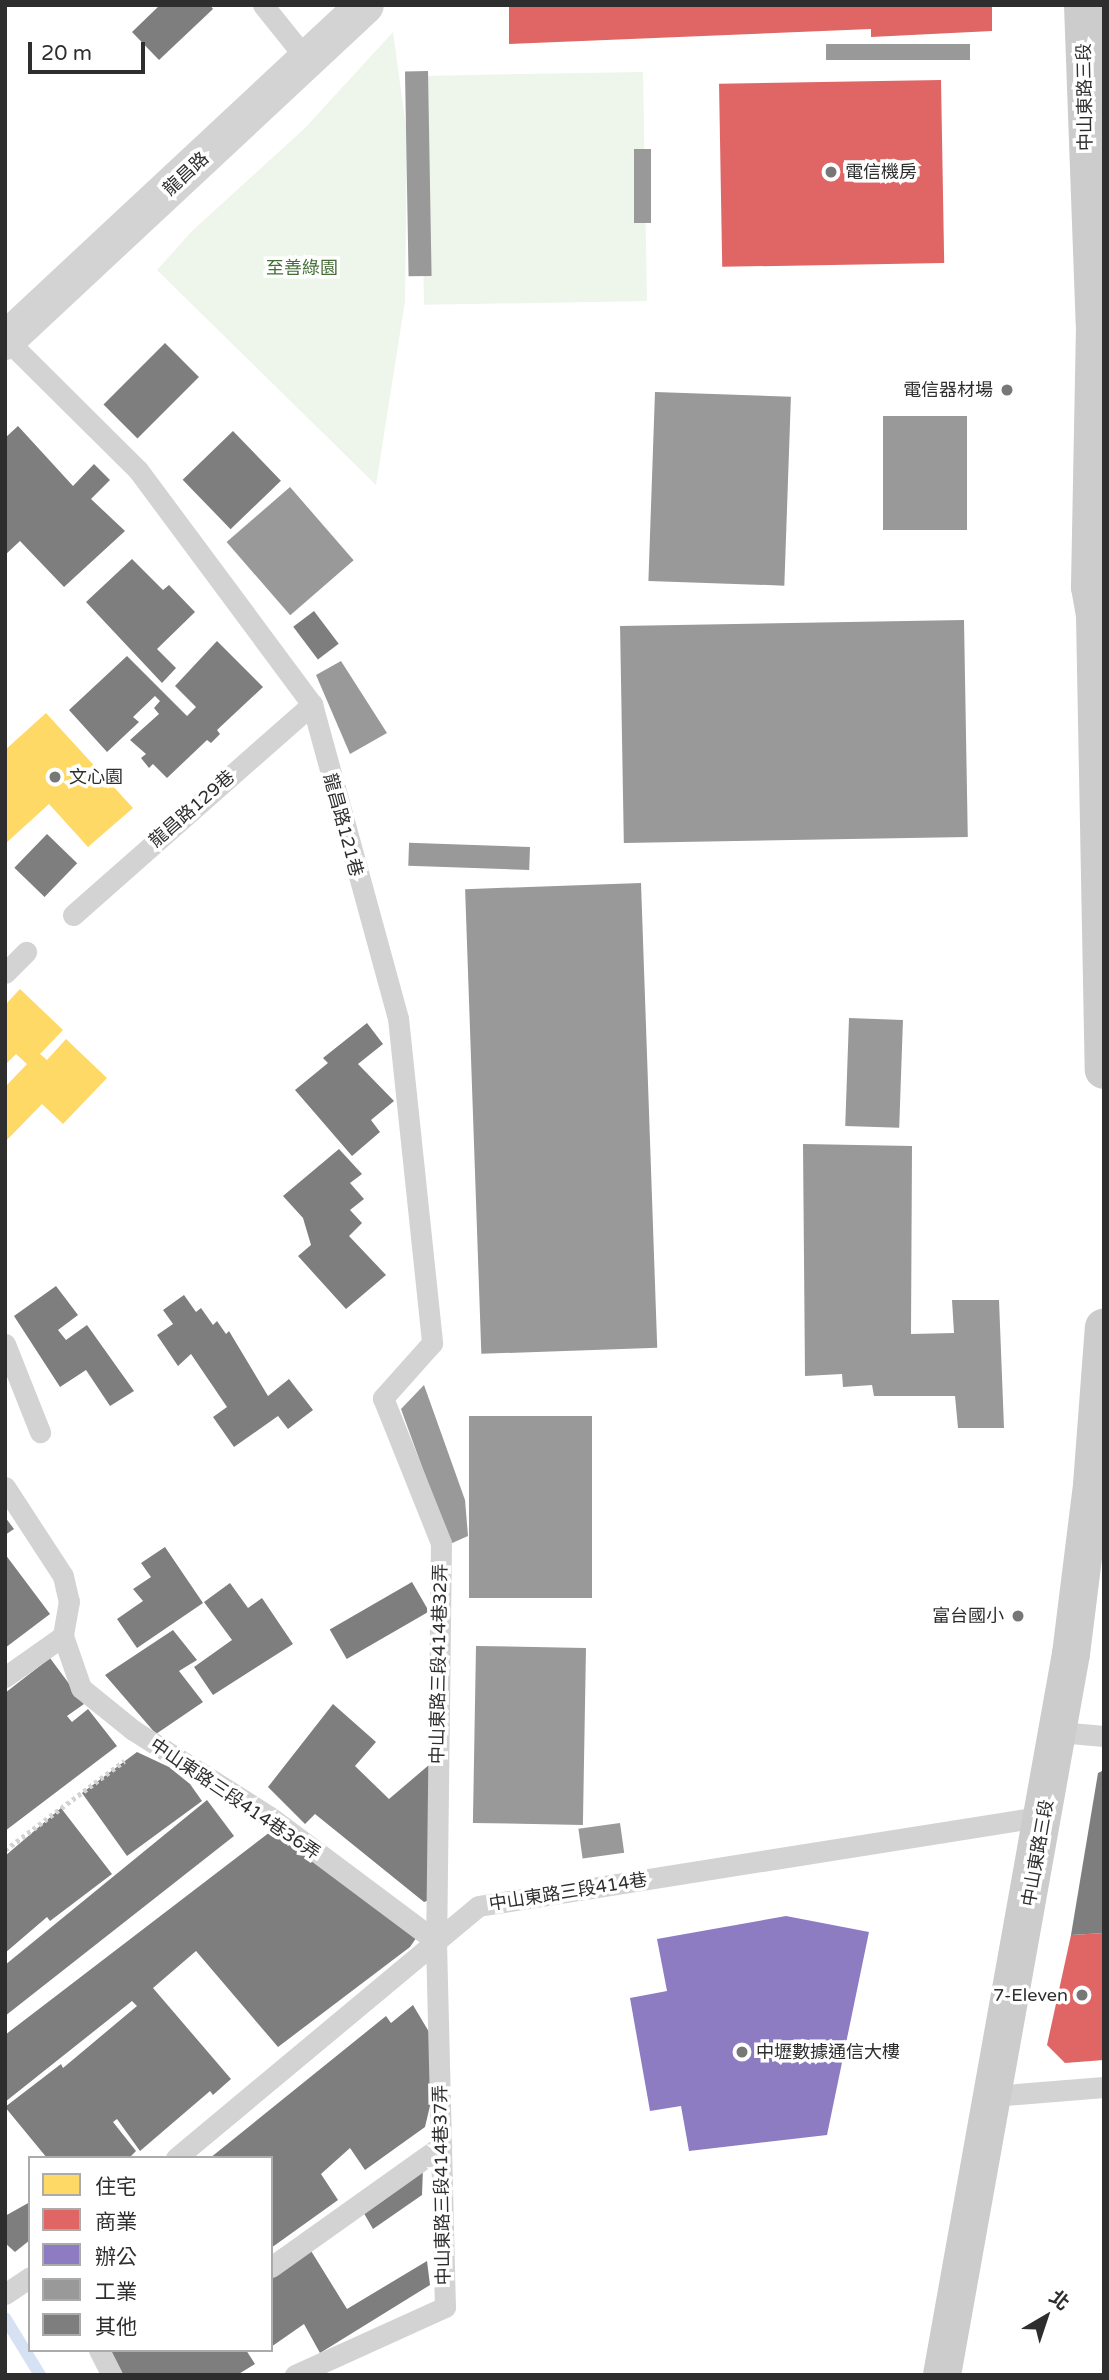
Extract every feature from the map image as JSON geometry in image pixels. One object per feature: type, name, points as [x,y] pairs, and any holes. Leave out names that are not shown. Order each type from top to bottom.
[{"type":"main road","name":"中山東路三段","points":[[1083,5],[1099,325],[1090,587],[1099,617],[1104,1070]]},
{"type":"main road","name":"中山東路三段","points":[[942,2375],[1059,1732],[1093,1485],[1104,1326]]},
{"type":"street","name":"龍昌路","points":[[6,340],[365,5]]},
{"type":"lane","points":[[263,5],[308,61]]},
{"type":"lane","name":"龍昌路121巷","points":[[6,340],[138,470],[312,704],[398,1018],[432,1343],[383,1398]]},
{"type":"lane","name":"龍昌路129巷","points":[[73,915],[312,704]]},
{"type":"lane","points":[[5,973],[26,952]]},
{"type":"lane","points":[[5,1344],[40,1432]]},
{"type":"lane","name":"中山東路三段414巷32弄","points":[[383,1398],[441,1543],[436,1941]]},
{"type":"lane","name":"中山東路三段414巷36弄","points":[[5,1487],[63,1576],[69,1601],[63,1636],[81,1688],[150,1741],[270,1817],[436,1941]]},
{"type":"lane","points":[[5,1677],[63,1636]]},
{"type":"lane","points":[[1059,1732],[1104,1736]]},
{"type":"lane","name":"中山東路三段414巷","points":[[178,2156],[478,1906],[1045,1816]]},
{"type":"lane","name":"中山東路三段414巷37弄","points":[[295,2375],[445,2307],[436,1941]]},
{"type":"lane","points":[[992,2096],[1104,2087]]},
{"type":"lane","points":[[273,2266],[441,2146]]},
{"type":"lane","points":[[5,2294],[28,2278]]},
{"type":"lane","points":[[100,2352],[112,2375]]},
{"type":"path","points":[[5,1850],[150,1741]]},
{"type":"green space","name":"至善綠園","points":[[393,32],[407,135],[405,301],[376,485],[157,270],[192,231],[305,128]]},
{"type":"green space","points":[[643,72],[647,301],[424,305],[420,76]]},
{"type":"building: 住宅","name":"文心園","points":[[46,713],[133,808],[88,847],[49,804],[5,844],[5,750]]},
{"type":"building: 住宅","points":[[20,989],[63,1030],[40,1054],[47,1060],[66,1039],[107,1078],[63,1124],[42,1104],[5,1142],[5,1087],[27,1064],[16,1054],[5,1065],[5,1005]]},
{"type":"building: 商業","points":[[509,5],[992,5],[992,31],[871,37],[871,29],[509,44]]},
{"type":"building: 商業","name":"電信機房","points":[[941,80],[944,263],[722,267],[719,84]]},
{"type":"building: 商業","name":"7-Eleven","points":[[1104,1933],[1104,2060],[1065,2063],[1047,2045],[1071,1935]]},
{"type":"building: 辦公","name":"中壢數據通信大樓","points":[[786,1916],[869,1932],[827,2135],[689,2151],[681,2106],[650,2111],[630,1998],[667,1991],[657,1939]]},
{"type":"building: 工業","points":[[826,44],[970,44],[970,60],[826,60]]},
{"type":"building: 工業","points":[[405,71],[428,71],[432,276],[409,276]]},
{"type":"building: 工業","points":[[634,149],[651,149],[651,223],[634,223]]},
{"type":"building: 工業","points":[[655,392],[791,397],[784,586],[648,581]]},
{"type":"building: 工業","points":[[883,416],[967,416],[967,530],[883,530]]},
{"type":"building: 工業","points":[[290,487],[354,560],[290,615],[227,542]]},
{"type":"building: 工業","points":[[964,620],[968,837],[624,843],[620,626]]},
{"type":"building: 工業","points":[[341,661],[387,733],[350,754],[316,675]]},
{"type":"building: 工業","points":[[409,843],[530,847],[529,870],[408,866]]},
{"type":"building: 工業","points":[[641,883],[657,1348],[481,1354],[465,889]]},
{"type":"building: 工業","points":[[849,1018],[903,1020],[899,1128],[845,1126]]},
{"type":"building: 工業","points":[[803,1144],[912,1146],[911,1334],[954,1333],[952,1300],[999,1300],[1004,1428],[958,1428],[955,1396],[874,1396],[872,1385],[843,1387],[842,1374],[805,1376]]},
{"type":"building: 工業","points":[[424,1385],[465,1500],[468,1536],[450,1544],[401,1409]]},
{"type":"building: 工業","points":[[469,1416],[592,1416],[592,1598],[469,1598]]},
{"type":"building: 工業","points":[[476,1646],[586,1648],[583,1825],[473,1823]]},
{"type":"building: 工業","points":[[620,1823],[624,1853],[583,1859],[578,1829]]},
{"type":"building: 其他","points":[[160,5],[210,5],[213,9],[159,60],[132,32]]},
{"type":"building: 其他","points":[[165,343],[199,377],[137,438],[103,405]]},
{"type":"building: 其他","points":[[18,426],[73,486],[94,464],[110,480],[91,499],[125,531],[64,587],[20,541],[5,555],[5,438]]},
{"type":"building: 其他","points":[[233,431],[281,481],[231,529],[183,480]]},
{"type":"building: 其他","points":[[132,559],[163,590],[169,585],[195,612],[157,649],[176,668],[162,683],[86,602]]},
{"type":"building: 其他","points":[[314,611],[339,644],[318,659],[293,627]]},
{"type":"building: 其他","points":[[217,641],[263,687],[217,730],[220,734],[211,743],[207,740],[167,778],[153,764],[149,768],[141,758],[146,754],[130,740],[159,714],[154,708],[160,701],[155,696],[133,717],[139,722],[107,752],[69,710],[127,656],[187,716],[196,707],[175,686]]},
{"type":"building: 其他","points":[[47,834],[77,863],[45,897],[14,868]]},
{"type":"building: 其他","points":[[367,1023],[383,1044],[358,1064],[394,1101],[371,1120],[380,1132],[352,1156],[295,1090],[328,1063],[323,1058]]},
{"type":"building: 其他","points":[[339,1149],[362,1174],[350,1183],[364,1199],[350,1210],[362,1223],[349,1236],[386,1275],[346,1309],[298,1256],[311,1245],[303,1218],[283,1196]]},
{"type":"building: 其他","points":[[56,1286],[78,1315],[58,1330],[66,1340],[87,1325],[134,1391],[110,1406],[86,1370],[60,1387],[14,1316]]},
{"type":"building: 其他","points":[[184,1295],[196,1312],[201,1308],[213,1325],[217,1321],[226,1334],[229,1331],[268,1396],[289,1379],[313,1410],[288,1429],[278,1416],[234,1447],[213,1417],[227,1407],[191,1354],[178,1366],[157,1335],[173,1324],[163,1310]]},
{"type":"building: 其他","points":[[5,1517],[14,1529],[5,1535]]},
{"type":"building: 其他","points":[[165,1547],[203,1603],[137,1648],[117,1619],[143,1601],[133,1589],[151,1577],[141,1563]]},
{"type":"building: 其他","points":[[5,1554],[50,1614],[5,1648]]},
{"type":"building: 其他","points":[[412,1582],[429,1611],[347,1659],[330,1630]]},
{"type":"building: 其他","points":[[230,1583],[248,1608],[262,1598],[293,1644],[213,1695],[194,1667],[232,1640],[204,1602]]},
{"type":"building: 其他","points":[[173,1630],[197,1660],[179,1671],[203,1702],[156,1734],[105,1675]]},
{"type":"building: 其他","points":[[50,1658],[84,1704],[67,1716],[72,1722],[88,1709],[117,1746],[5,1831],[5,1693]]},
{"type":"building: 其他","points":[[333,1704],[376,1742],[355,1766],[389,1799],[436,1759],[436,1898],[424,1902],[315,1814],[305,1824],[268,1787]]},
{"type":"building: 其他","points":[[137,1752],[169,1767],[190,1784],[202,1801],[127,1856],[82,1793]]},
{"type":"building: 其他","points":[[1104,1770],[1104,1933],[1071,1935],[1098,1773]]},
{"type":"building: 其他","points":[[207,1800],[234,1836],[5,2016],[5,1965]]},
{"type":"building: 其他","points":[[61,1808],[112,1874],[50,1921],[47,1917],[5,1953],[5,1856]]},
{"type":"building: 其他","points":[[270,1832],[421,1931],[410,1947],[278,2047],[196,1951],[153,1988],[231,2079],[213,2095],[210,2091],[140,2151],[117,2119],[113,2122],[136,2151],[131,2156],[45,2156],[5,2107],[61,2064],[63,2068],[137,2006],[132,2001],[5,2102],[5,2035]]},
{"type":"building: 其他","points":[[413,2005],[432,2037],[437,2076],[425,2127],[365,2170],[350,2148],[321,2174],[338,2200],[273,2247],[273,2156],[212,2156],[386,2016],[391,2023]]},
{"type":"building: 其他","points":[[423,2168],[422,2195],[373,2229],[362,2210]]},
{"type":"building: 其他","points":[[28,2203],[28,2242],[15,2252],[5,2243],[5,2216]]},
{"type":"building: 其他","points":[[308,2246],[347,2309],[427,2261],[430,2285],[320,2353],[304,2324],[273,2346],[273,2270]]},
{"type":"building: 其他","points":[[109,2352],[247,2352],[255,2364],[237,2375],[122,2375]]},
{"type":"waterway","points":[[5,2318],[40,2375]]},
{"type":"place","name":"電信機房","points":[[831,172]]},
{"type":"place","name":"電信器材場","points":[[1007,390]]},
{"type":"place","name":"文心園","points":[[55,777]]},
{"type":"place","name":"富台國小","points":[[1018,1616]]},
{"type":"place","name":"7-Eleven","points":[[1082,1995]]},
{"type":"place","name":"中壢數據通信大樓","points":[[742,2052]]}]
